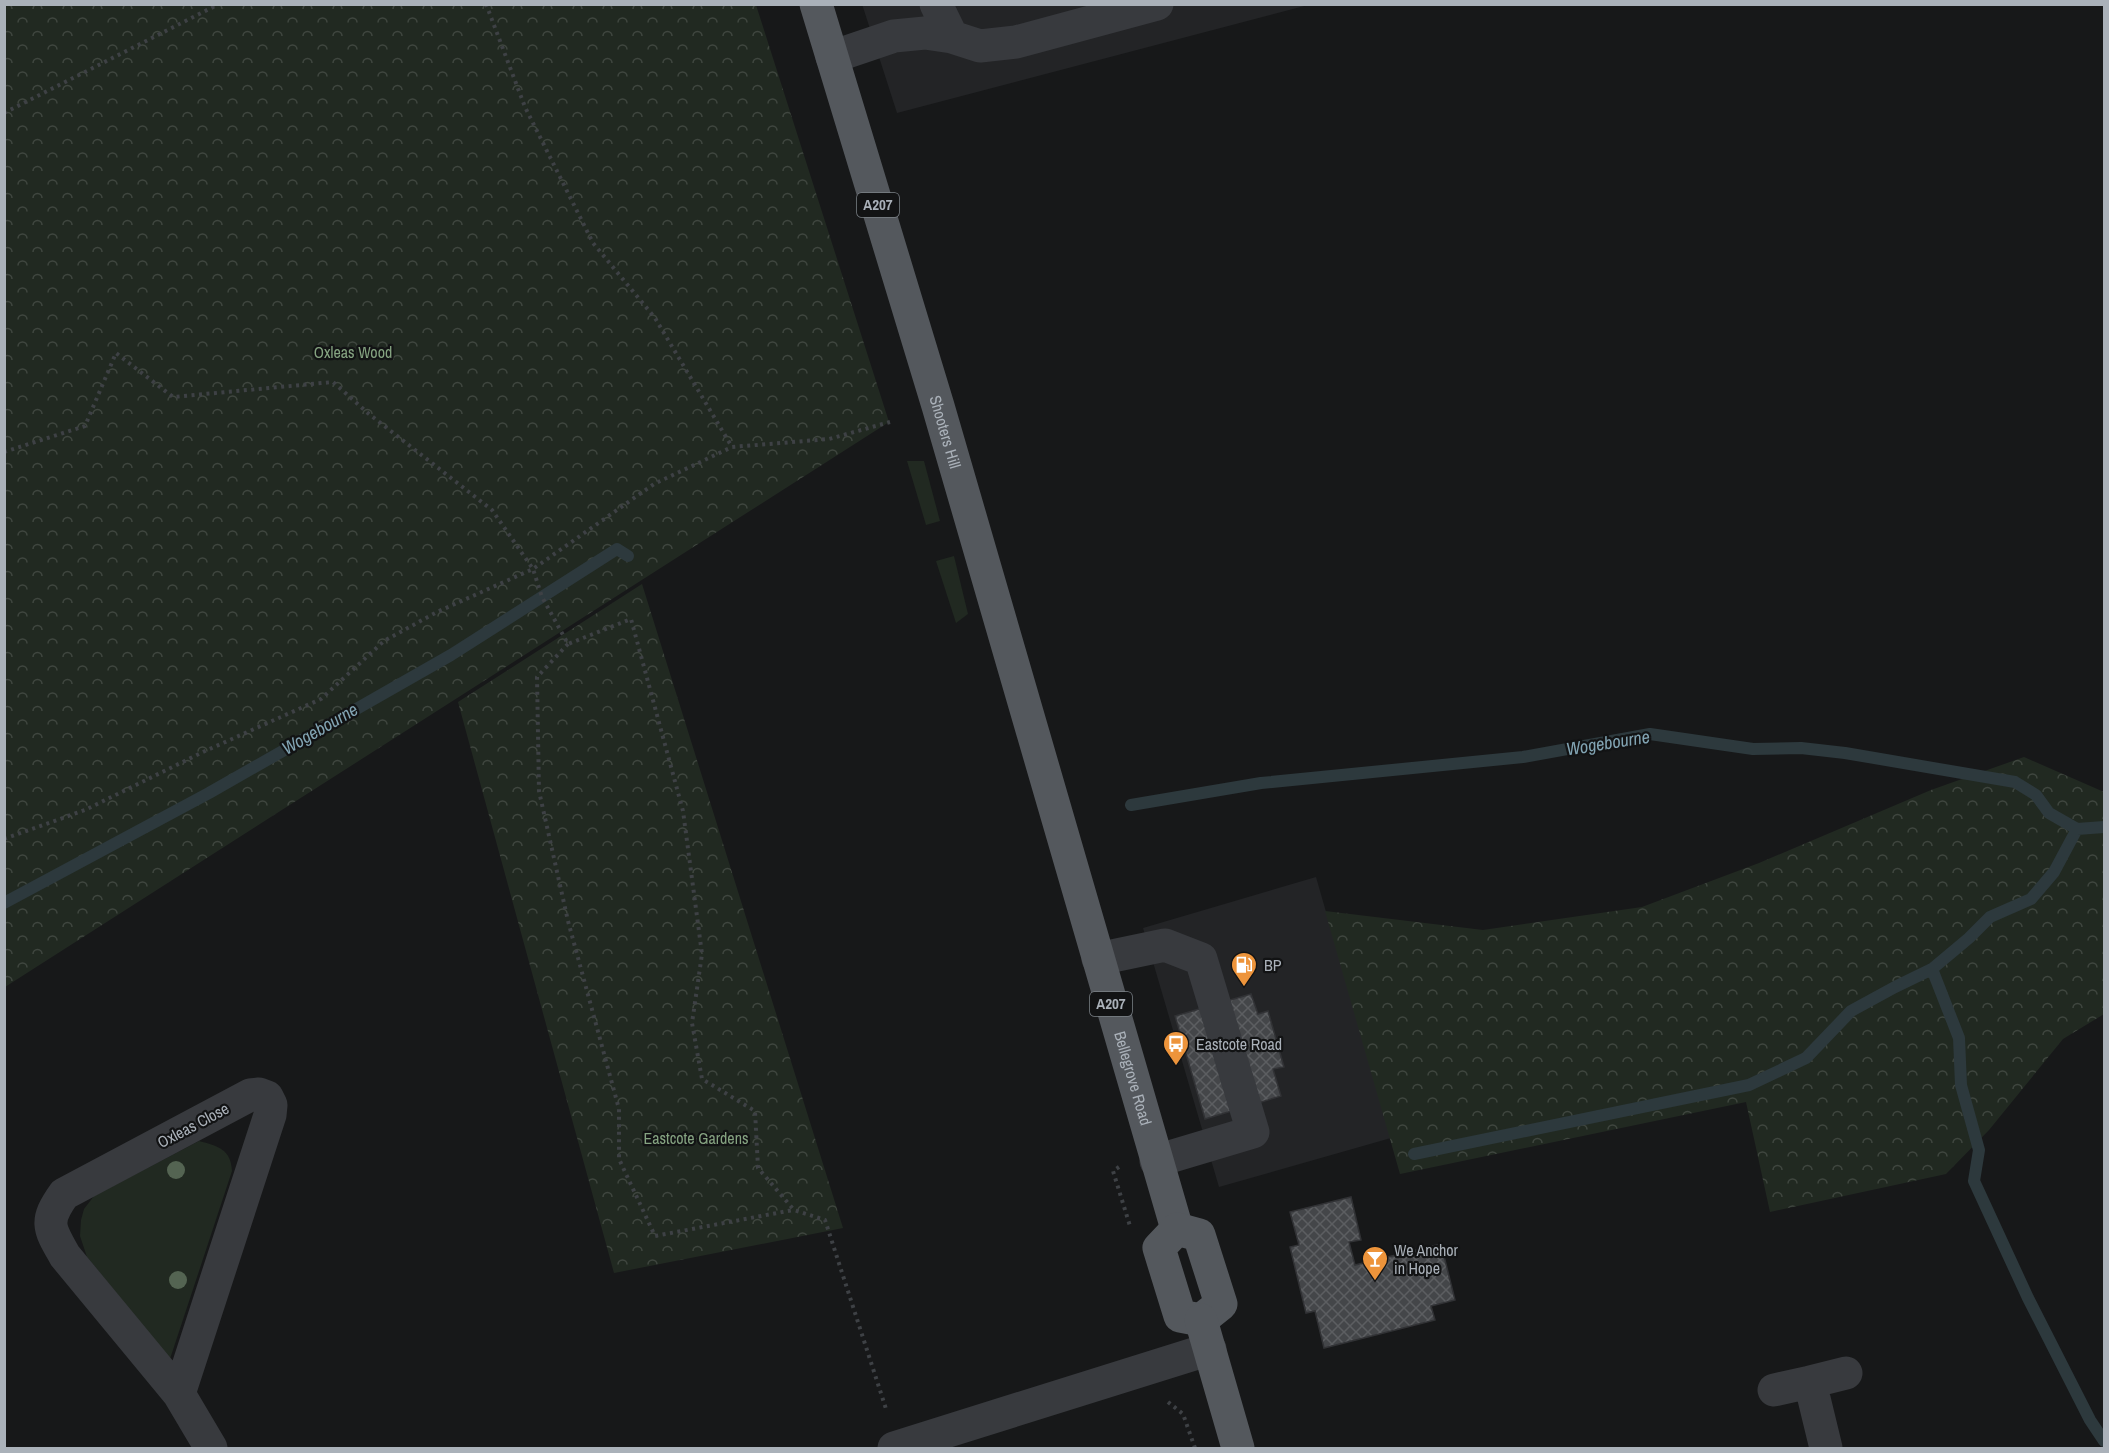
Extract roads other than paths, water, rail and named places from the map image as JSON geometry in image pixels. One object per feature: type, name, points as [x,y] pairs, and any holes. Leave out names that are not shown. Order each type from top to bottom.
[{"type":"main road","name":"Shooters Hill","points":[[816,4],[939,406],[1070,859]]},
{"type":"main road","name":"Bellegrove Road","points":[[1070,859],[1177,1229],[1199,1235],[1221,1304],[1206,1335]]},
{"type":"main road","points":[[1206,1335],[1238,1449]]},
{"type":"street","points":[[936,4],[951,37]]},
{"type":"street","points":[[832,57],[894,36],[925,33],[951,37],[980,46],[1016,42],[1157,4]]},
{"type":"street","points":[[1098,958],[1165,945],[1201,959],[1253,1132],[1156,1161]]},
{"type":"street","name":"Oxleas Close","points":[[179,1394],[270,1115],[271,1105],[267,1097],[259,1094],[250,1095],[64,1194],[52,1211],[51,1232],[65,1256],[179,1394],[211,1449]]},
{"type":"street","points":[[894,1449],[1206,1335]]},
{"type":"street","points":[[1774,1390],[1846,1373]]},
{"type":"street","points":[[1810,1382],[1826,1449]]},
{"type":"waterway","name":"Wogebourne","points":[[4,903],[209,793],[451,655],[617,549],[628,556]]},
{"type":"waterway","name":"Wogebourne","points":[[1131,805],[1261,783],[1523,757],[1650,734],[1753,749],[1801,748],[1845,753],[2015,782],[2036,795],[2049,813],[2077,829],[2104,827]]},
{"type":"waterway","points":[[1414,1154],[1749,1085],[1806,1058],[1851,1011],[1932,969],[1990,917],[2031,899],[2054,872],[2077,829]]},
{"type":"waterway","points":[[1932,969],[1959,1038],[1961,1085],[1979,1150],[1974,1181],[2028,1298],[2090,1420],[2104,1441]]},
{"type":"place","name":"BP","points":[[1244,988]]},
{"type":"place","name":"Eastcote Road","points":[[1176,1067]]},
{"type":"place","name":"We Anchor in Hope","points":[[1375,1282]]},
{"type":"park label","name":"Oxleas Wood","points":[[353,352]]},
{"type":"park label","name":"Eastcote Gardens","points":[[696,1138]]}]
